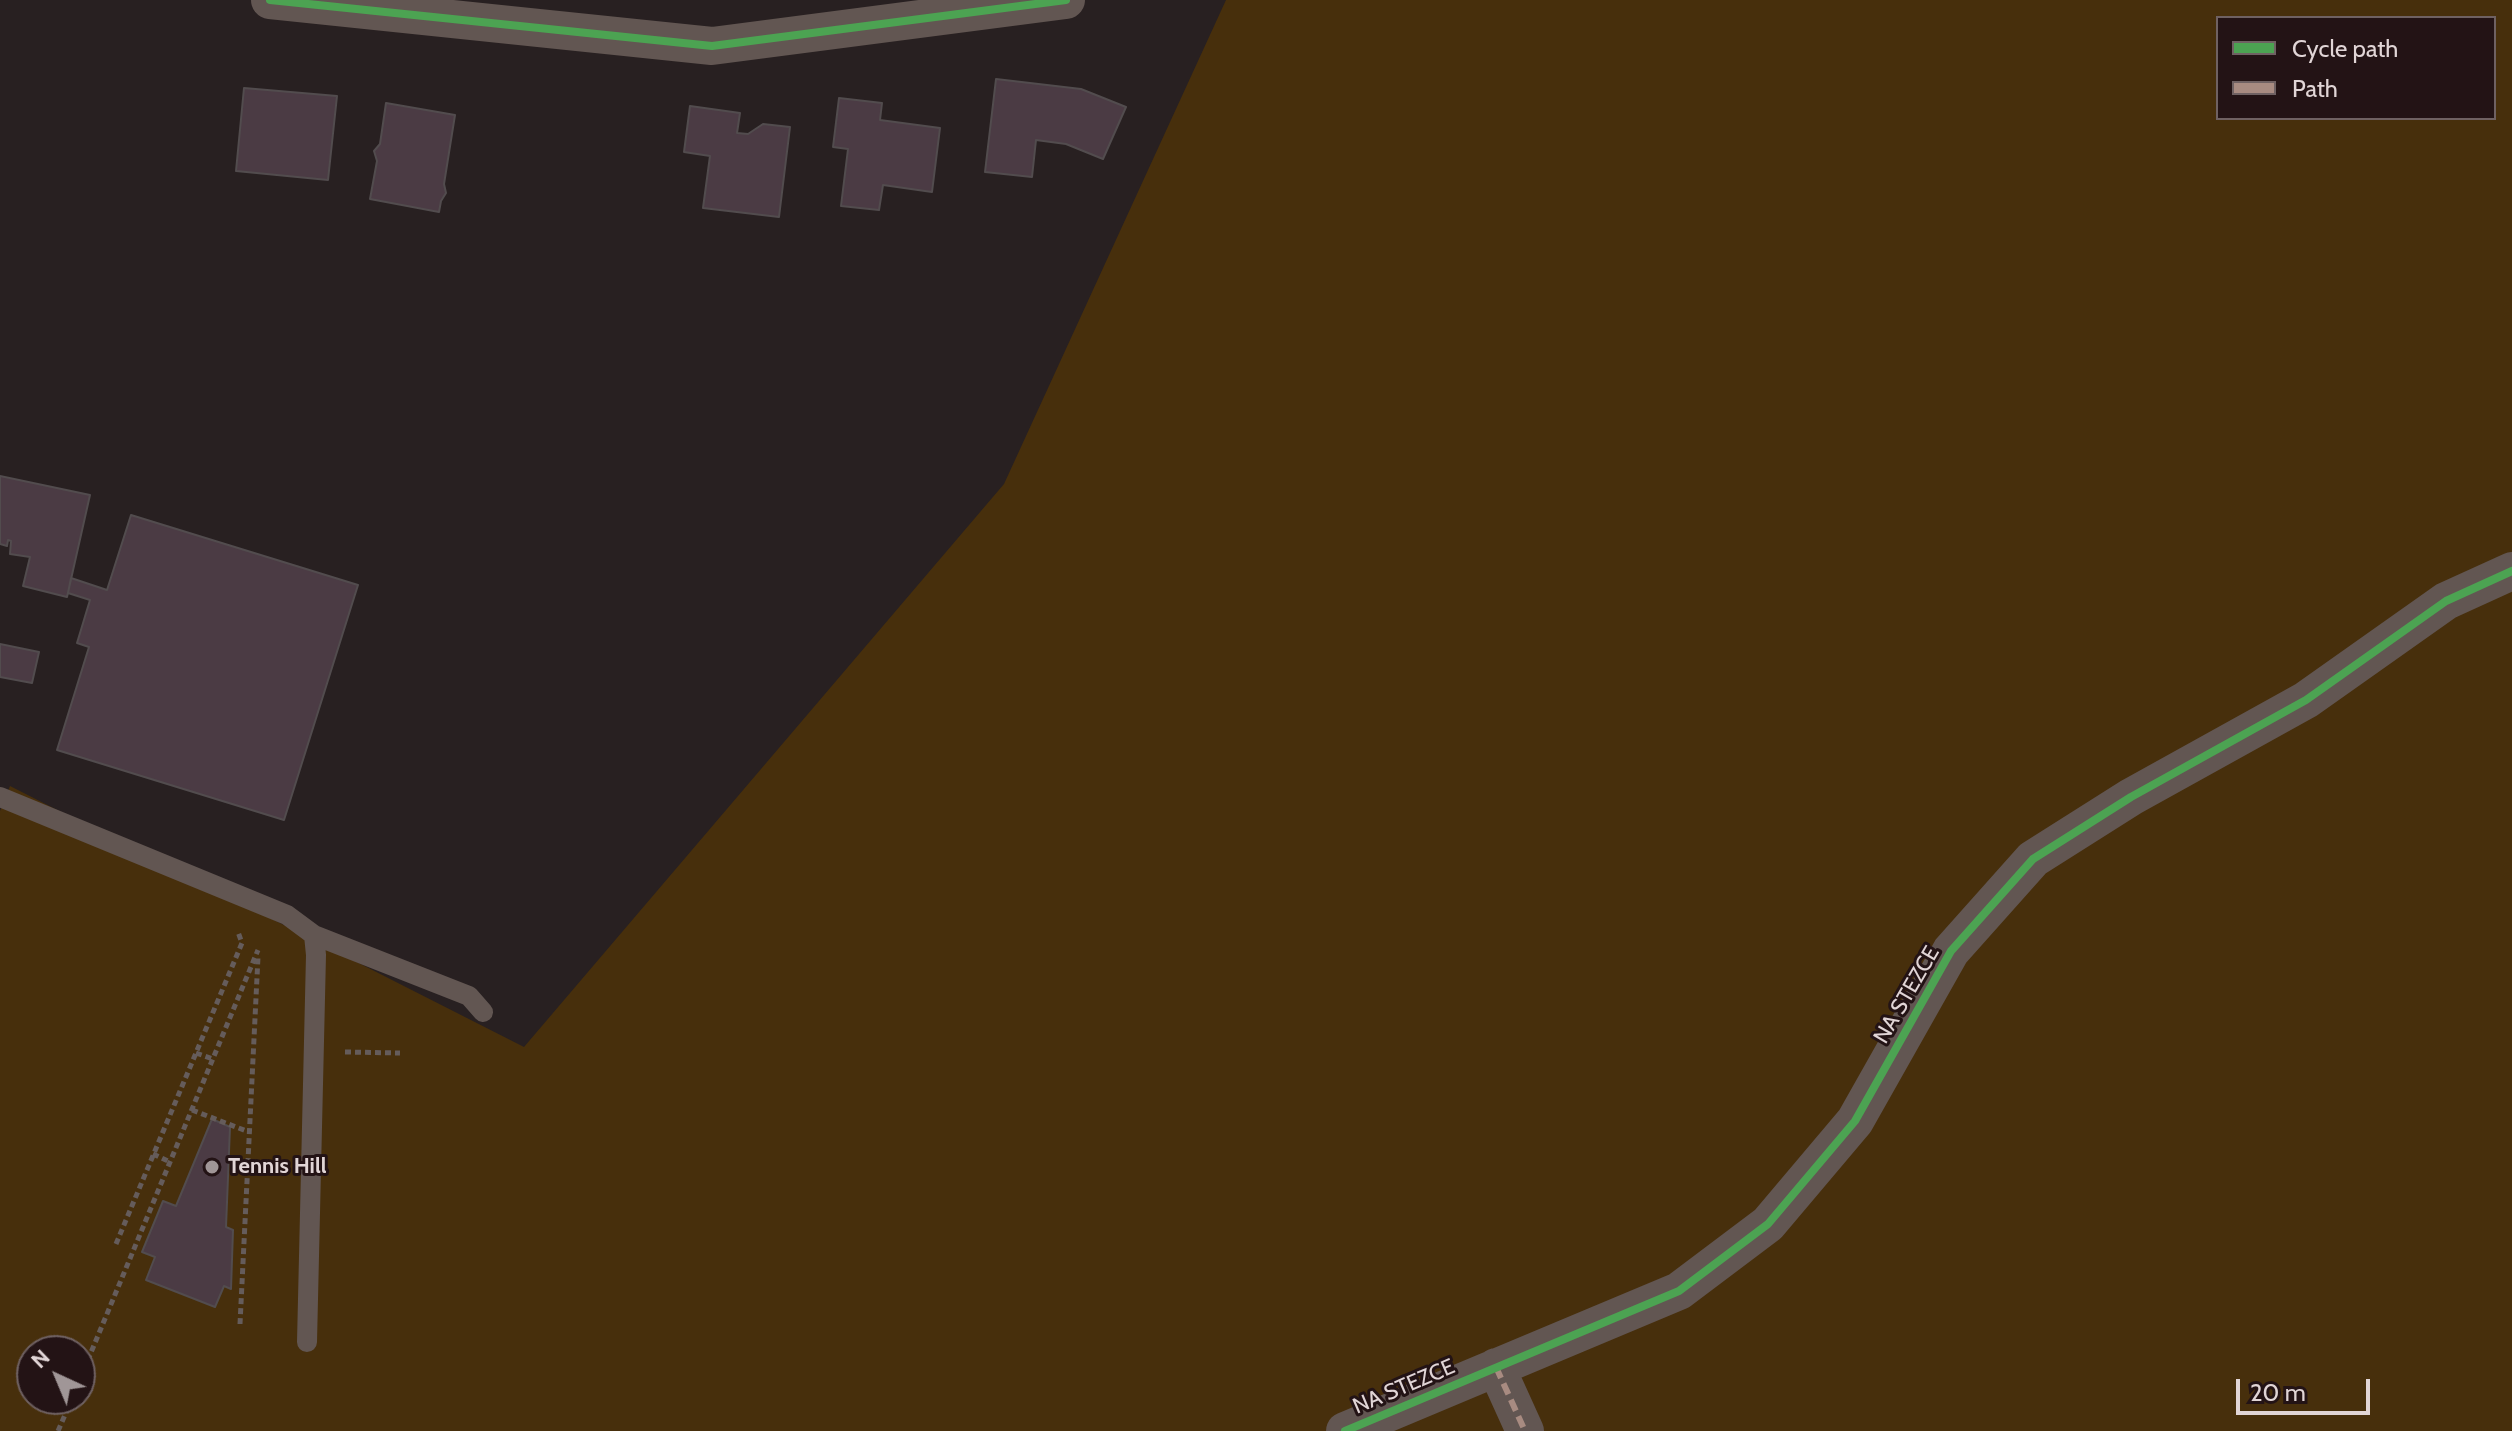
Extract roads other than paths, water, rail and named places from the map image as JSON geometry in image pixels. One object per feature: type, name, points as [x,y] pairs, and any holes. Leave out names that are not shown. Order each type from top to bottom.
[{"type":"street","points":[[270,0],[712,46],[1066,0]]},
{"type":"street","name":"NA STEZCE","points":[[1345,1431],[1679,1291],[1768,1224],[1855,1121],[1951,951],[2033,859],[2131,797],[2306,700],[2446,601],[2512,571]]},
{"type":"street","points":[[1496,1367],[1525,1431]]},
{"type":"lane","points":[[0,797],[287,915],[314,935],[469,996],[483,1012]]},
{"type":"lane","points":[[307,1342],[314,935]]},
{"type":"place","name":"Tennis Hill","points":[[212,1167]]}]
